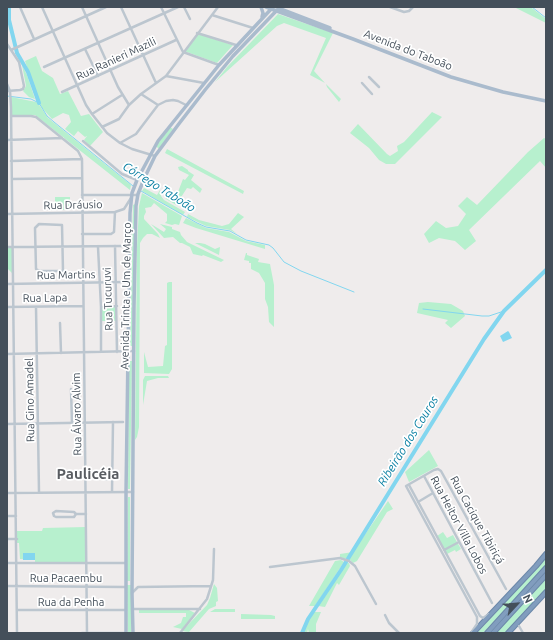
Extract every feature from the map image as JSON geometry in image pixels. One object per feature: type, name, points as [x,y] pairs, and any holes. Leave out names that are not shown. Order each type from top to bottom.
[{"type":"highway","points":[[472,633],[546,554]]},
{"type":"highway","points":[[488,633],[546,568]]},
{"type":"highway","points":[[492,633],[546,575]]},
{"type":"highway","points":[[508,633],[546,592]]},
{"type":"main road","points":[[260,20],[263,13],[262,7]]},
{"type":"main road","name":"Avenida do Taboão","points":[[266,7],[276,8],[288,12],[454,76],[504,91],[546,100]]},
{"type":"main road","points":[[286,7],[288,12]]},
{"type":"main road","name":"Avenida Trinta e Um de Março","points":[[126,633],[125,563],[130,213],[134,187],[136,180],[158,141],[186,105],[219,65],[260,20],[276,8]]},
{"type":"main road","name":"Avenida Trinta e Um de Março","points":[[133,633],[134,352],[136,226],[139,191],[155,156],[214,79],[276,8]]},
{"type":"main road","name":"Avenida do Taboão","points":[[276,8],[451,77],[503,92],[546,100]]},
{"type":"main road","points":[[229,62],[226,59],[235,47]]},
{"type":"main road","points":[[214,79],[220,69],[219,65]]},
{"type":"street","points":[[20,7],[34,39]]},
{"type":"street","points":[[42,7],[87,108],[102,127],[120,143],[132,149],[155,156]]},
{"type":"street","points":[[82,7],[110,70],[122,95],[129,105]]},
{"type":"street","points":[[12,50],[106,7]]},
{"type":"street","points":[[121,7],[157,83]]},
{"type":"street","points":[[161,7],[183,52],[219,65]]},
{"type":"street","points":[[44,67],[178,7]]},
{"type":"street","points":[[184,7],[190,20]]},
{"type":"street","points":[[102,127],[119,119],[129,105],[141,94],[166,76],[218,7]]},
{"type":"street","points":[[390,7],[404,12],[407,12],[413,7]]},
{"type":"street","points":[[212,15],[253,28]]},
{"type":"street","points":[[197,33],[235,47]]},
{"type":"street","name":"Rua Ranieri Mazili","points":[[62,92],[176,40]]},
{"type":"street","points":[[7,44],[19,62],[24,86],[23,89],[9,92]]},
{"type":"street","points":[[86,49],[98,76]]},
{"type":"street","points":[[166,76],[204,83]]},
{"type":"street","points":[[369,77],[379,87]]},
{"type":"street","points":[[362,83],[372,94]]},
{"type":"street","points":[[7,84],[11,107],[17,633]]},
{"type":"street","points":[[141,94],[158,105]]},
{"type":"street","points":[[92,114],[122,95]]},
{"type":"street","points":[[120,143],[136,134],[158,105],[166,101],[173,100],[186,105]]},
{"type":"street","points":[[7,163],[82,159],[80,154],[63,138],[36,117],[11,116]]},
{"type":"street","points":[[7,140],[63,138]]},
{"type":"street","points":[[83,141],[122,174],[136,180]]},
{"type":"street","name":"Rua Álvaro Alvim","points":[[82,159],[87,633]]},
{"type":"street","points":[[12,179],[82,178]]},
{"type":"street","points":[[82,195],[132,196],[139,191]]},
{"type":"street","name":"Rua Dráusio","points":[[7,214],[115,212],[124,208],[132,196]]},
{"type":"street","points":[[82,234],[111,234],[114,232],[115,212]]},
{"type":"street","points":[[39,224],[62,225],[63,247],[63,271],[40,271],[36,269],[35,228],[39,224]]},
{"type":"street","name":"Rua Tucuruvi","points":[[115,246],[118,352]]},
{"type":"street","points":[[7,247],[124,246]]},
{"type":"street","points":[[98,247],[101,306],[101,352]]},
{"type":"street","name":"Rua Martins","points":[[7,284],[125,282]]},
{"type":"street","name":"Rua Gino Amadel","points":[[36,306],[39,492]]},
{"type":"street","name":"Rua Lapa","points":[[7,307],[83,306]]},
{"type":"street","points":[[101,306],[117,306]]},
{"type":"street","points":[[60,323],[61,353]]},
{"type":"street","points":[[7,354],[134,352]]},
{"type":"street","points":[[71,389],[72,423]]},
{"type":"street","points":[[112,492],[113,422]]},
{"type":"street","points":[[7,424],[123,422]]},
{"type":"street","name":"Rua Cacique Tibiriçá","points":[[417,502],[408,486],[436,469],[441,471],[506,589]]},
{"type":"street","name":"Rua Heitor Villa Lobos","points":[[424,476],[492,603]]},
{"type":"street","points":[[105,479],[112,478]]},
{"type":"street","points":[[7,493],[133,492]]},
{"type":"street","points":[[433,494],[417,502],[477,617],[477,622],[472,633]]},
{"type":"street","points":[[76,514],[74,517],[54,516],[56,511],[86,514]]},
{"type":"street","points":[[7,516],[16,516]]},
{"type":"street","points":[[7,539],[17,539]]},
{"type":"street","points":[[443,551],[459,542]]},
{"type":"street","points":[[180,633],[207,599],[211,586],[214,549]]},
{"type":"street","points":[[443,551],[480,616],[484,617],[497,608]]},
{"type":"street","points":[[270,567],[340,558],[349,561],[355,566],[376,604]]},
{"type":"street","points":[[7,564],[125,563]]},
{"type":"street","name":"Rua Pacaembu","points":[[7,586],[126,587]]},
{"type":"street","points":[[132,593],[138,587],[211,586]]},
{"type":"street","points":[[132,609],[200,609]]},
{"type":"street","name":"Rua da Penha","points":[[17,610],[126,610]]},
{"type":"street","points":[[385,615],[389,623],[399,633]]},
{"type":"street","points":[[519,626],[523,633]]},
{"type":"street","points":[[82,633],[126,633]]},
{"type":"green space","points":[[514,7],[532,8],[546,19],[546,23]]},
{"type":"green space","points":[[278,14],[333,33],[314,71],[325,83],[310,75],[326,38],[284,23],[277,26],[215,82],[227,67]]},
{"type":"green space","points":[[198,34],[233,45],[217,63],[184,51]]},
{"type":"green space","points":[[36,56],[42,71],[53,78],[60,94],[68,91],[81,116],[89,114],[103,132],[90,146],[84,140],[87,136],[85,137],[78,131],[74,136],[65,129],[71,122],[69,115],[63,113],[52,119],[42,108],[25,61]]},
{"type":"green space","points":[[22,65],[35,99],[29,97],[23,91],[26,86]]},
{"type":"green space","points":[[326,84],[341,99],[339,102],[327,87]]},
{"type":"green space","points":[[11,97],[38,103],[48,118],[131,185],[130,190],[35,115],[11,115]]},
{"type":"green space","points":[[432,112],[442,117],[395,164],[386,164],[379,160],[369,148],[350,133],[358,124],[390,156],[398,151],[397,146],[404,142]]},
{"type":"green space","points":[[170,127],[173,129],[159,149],[156,146]]},
{"type":"green space","points":[[544,138],[546,139],[546,168],[540,161],[469,230],[476,241],[465,250],[455,241],[439,238],[429,243],[424,234],[436,221],[446,228],[458,226],[466,214],[458,206],[467,197],[477,205],[528,152]]},
{"type":"green space","points":[[167,149],[244,191],[243,194],[165,153]]},
{"type":"green space","points":[[182,166],[194,175],[191,180],[202,189],[200,193],[193,187],[191,189],[187,188],[178,202],[180,204],[178,206],[166,199],[163,193],[164,190],[176,197],[183,179],[185,180],[189,175],[179,170],[178,167]]},
{"type":"green space","points":[[144,188],[157,195],[160,190],[161,196],[164,200],[185,212],[183,215],[142,191]]},
{"type":"green space","points":[[142,193],[182,216],[179,225],[172,225],[165,223],[167,221],[167,214],[154,203],[151,207],[145,208],[146,212],[144,219],[160,238],[152,234],[147,234],[140,243],[139,427],[135,440],[137,247],[139,206]]},
{"type":"green space","points":[[55,197],[70,197],[70,210],[59,210],[58,206],[55,207]]},
{"type":"green space","points":[[135,204],[132,346],[130,346],[133,205]]},
{"type":"green space","points":[[238,213],[244,217],[231,229],[237,234],[230,230],[206,226],[187,217],[188,214],[199,220],[222,226],[229,224]]},
{"type":"green space","points":[[186,218],[206,228],[229,232],[246,241],[265,245],[265,249],[183,223]]},
{"type":"green space","points":[[151,224],[164,232],[166,229],[160,224],[172,227],[172,229],[180,232],[187,242],[224,260],[221,262],[203,255],[193,254],[190,247],[180,243],[173,237],[164,238]]},
{"type":"green space","points":[[195,243],[205,244],[215,249],[220,247],[219,255]]},
{"type":"green space","points":[[7,248],[12,248],[12,273],[7,268]]},
{"type":"green space","points":[[246,253],[247,255],[259,259],[258,262],[270,264],[274,285],[274,327],[269,322],[268,307],[265,299],[265,283],[259,273],[251,269],[251,263],[244,260]]},
{"type":"green space","points":[[172,282],[172,369],[169,374],[144,373],[144,352],[148,367],[163,366],[165,346],[167,345],[167,283]]},
{"type":"green space","points":[[428,302],[451,304],[463,311],[465,316],[451,328],[445,323],[448,320],[417,313],[419,303]]},
{"type":"green space","points":[[101,307],[117,307],[117,321],[101,321]]},
{"type":"green space","points":[[129,361],[132,361],[130,489],[128,489]]},
{"type":"green space","points":[[145,376],[168,376],[169,378],[158,378],[147,381],[143,405],[143,380]]},
{"type":"green space","points":[[429,450],[438,466],[409,482],[405,472]]},
{"type":"green space","points":[[128,497],[130,497],[130,581],[127,581]]},
{"type":"green space","points":[[388,501],[393,509],[387,512],[357,561],[353,563],[350,560],[340,557],[340,554],[353,552]]},
{"type":"green space","points":[[86,527],[86,562],[35,563],[35,560],[20,559],[19,543],[17,543],[17,531],[42,531],[43,528]]},
{"type":"green space","points":[[443,532],[447,538],[453,535],[461,549],[447,554],[437,536]]},
{"type":"green space","points":[[546,558],[546,565],[535,578],[483,633],[477,633]]},
{"type":"green space","points":[[341,560],[344,562],[315,606],[309,606],[335,561]]},
{"type":"green space","points":[[346,563],[349,563],[350,566],[339,585],[337,583],[325,607],[318,606]]},
{"type":"green space","points":[[546,578],[546,588],[520,617],[505,633],[496,633]]},
{"type":"green space","points":[[214,584],[217,588],[218,601],[216,602],[216,606],[209,609],[189,632],[182,631],[207,605]]},
{"type":"green space","points":[[127,585],[131,585],[131,633],[128,633]]},
{"type":"green space","points":[[215,609],[235,609],[235,612],[210,612]]},
{"type":"green space","points":[[139,610],[189,610],[195,613],[182,629],[173,627],[181,623],[183,617],[186,617],[186,613],[139,613]]},
{"type":"green space","points":[[314,612],[321,612],[316,624],[316,633],[309,633],[308,629],[307,633],[303,633],[308,620]]},
{"type":"green space","points":[[241,614],[271,615],[275,616],[275,619],[241,619]]},
{"type":"water","points":[[508,331],[512,338],[503,342],[500,336]]},
{"type":"water","points":[[23,553],[35,553],[35,560],[23,560]]},
{"type":"waterway","name":"Córrego Taboão","points":[[9,7],[9,20],[17,53],[28,72],[39,103]]},
{"type":"waterway","points":[[532,7],[546,18]]},
{"type":"waterway","name":"Córrego Taboão","points":[[7,96],[31,99],[39,103],[47,116],[133,186]]},
{"type":"waterway","name":"Córrego Taboão","points":[[141,191],[206,227],[230,231],[246,240],[269,245],[284,262],[301,271],[354,292]]},
{"type":"waterway","name":"Ribeirão dos Couros","points":[[302,633],[308,619],[341,570],[484,339],[504,311],[546,270]]},
{"type":"waterway","name":"Córrego Taboão","points":[[423,309],[482,316],[489,316],[504,311]]},
{"type":"district","name":"Paulicéia","points":[[88,474]]}]
